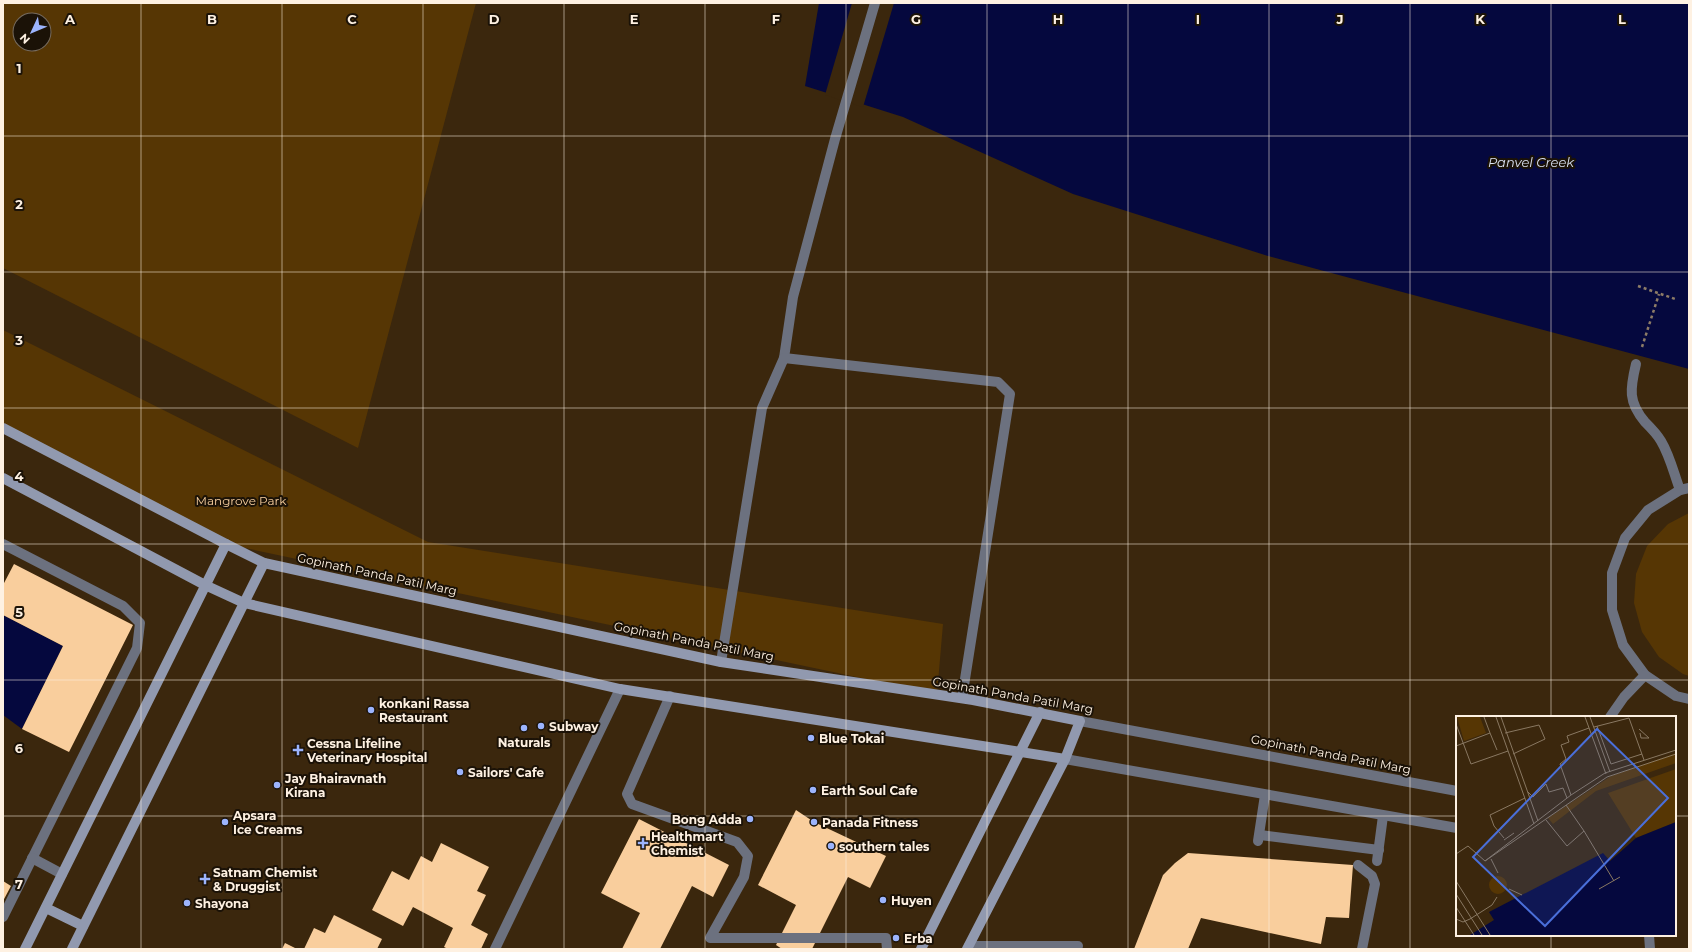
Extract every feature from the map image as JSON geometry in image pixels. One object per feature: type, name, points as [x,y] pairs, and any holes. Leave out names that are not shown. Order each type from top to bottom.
[{"type":"street","points":[[721,662],[762,408],[784,358],[793,297],[835,139],[875,3]]},
{"type":"street","points":[[784,358],[998,382],[1010,394],[962,698]]},
{"type":"street","points":[[1636,364],[1631,381],[1631,393],[1634,406],[1641,417],[1660,439],[1684,489],[1648,510],[1625,538],[1612,573],[1612,610],[1623,645],[1646,675],[1676,696],[1689,699]]},
{"type":"street","name":"Gopinath Panda Patil Marg","points":[[3,428],[226,544],[264,562],[721,662],[962,698],[1456,791]]},
{"type":"street","points":[[3,478],[205,585],[244,603],[620,688],[1065,759],[1456,828]]},
{"type":"street","points":[[3,544],[123,606],[140,623],[137,648],[3,918]]},
{"type":"street","points":[[25,949],[226,544]]},
{"type":"street","points":[[72,949],[264,562]]},
{"type":"street","points":[[1611,716],[1624,697],[1646,675]]},
{"type":"street","points":[[495,949],[620,688]]},
{"type":"street","points":[[670,696],[627,794],[632,804],[737,842],[748,856],[744,877],[710,938],[886,938],[886,949]]},
{"type":"street","points":[[921,949],[1040,712]]},
{"type":"street","points":[[1078,946],[968,948],[1065,759],[1080,721]]},
{"type":"street","points":[[1266,795],[1259,838],[1379,850]]},
{"type":"street","points":[[1377,862],[1383,816]]},
{"type":"street","points":[[32,858],[62,874]]},
{"type":"street","points":[[1358,865],[1372,876],[1374,884],[1362,949]]},
{"type":"street","points":[[46,908],[83,926]]},
{"type":"street","points":[[1649,936],[1650,949]]},
{"type":"path","points":[[1638,286],[1675,299]]},
{"type":"path","points":[[1636,364],[1659,294]]},
{"type":"green space","points":[[3,3],[476,3],[358,448],[3,268]]},
{"type":"green space","name":"Mangrove Park","points":[[3,330],[428,542],[943,624],[937,694],[226,544],[3,433]]},
{"type":"green space","points":[[1689,513],[1689,676],[1683,674],[1659,657],[1642,632],[1634,603],[1636,574],[1647,546],[1668,524]]},
{"type":"water","name":"Panvel Creek","points":[[819,3],[1689,3],[1689,369],[1268,256],[1073,194],[903,117],[805,86]]},
{"type":"water","points":[[3,615],[63,646],[22,729],[3,715]]},
{"type":"pier","points":[[852,3],[894,3],[863,107],[825,95]]},
{"type":"building","points":[[14,564],[133,625],[69,752],[22,729],[63,646],[3,615],[3,585]]},
{"type":"building","points":[[796,810],[814,822],[886,856],[870,888],[848,877],[812,949],[782,949],[776,945],[796,905],[758,885]]},
{"type":"building","points":[[639,819],[729,865],[713,897],[692,886],[660,949],[622,949],[640,913],[601,893]]},
{"type":"building","points":[[441,843],[489,867],[477,891],[486,895],[471,925],[488,934],[481,949],[448,949],[444,947],[453,928],[413,907],[403,926],[372,910],[392,871],[409,880],[421,856],[432,862]]},
{"type":"building","points":[[1188,853],[1353,865],[1349,918],[1326,917],[1321,944],[1201,918],[1188,949],[1134,949],[1163,875]]},
{"type":"building","points":[[3,881],[11,886],[3,901]]},
{"type":"building","points":[[334,915],[382,939],[377,949],[304,949],[314,928],[325,933]]},
{"type":"building","points":[[285,943],[297,949],[282,949]]},
{"type":"place","name":"konkani Rassa Restaurant","points":[[371,710]]},
{"type":"place","name":"Subway","points":[[541,726]]},
{"type":"place","name":"Naturals","points":[[524,728]]},
{"type":"place","name":"Blue Tokai","points":[[811,738]]},
{"type":"place","name":"Cessna Lifeline Veterinary Hospital","points":[[298,750]]},
{"type":"place","name":"Sailors' Cafe","points":[[460,772]]},
{"type":"place","name":"Jay Bhairavnath Kirana","points":[[277,785]]},
{"type":"place","name":"Earth Soul Cafe","points":[[813,790]]},
{"type":"place","name":"Bong Adda","points":[[750,819]]},
{"type":"place","name":"Apsara Ice Creams","points":[[225,822]]},
{"type":"place","name":"Panada Fitness","points":[[814,822]]},
{"type":"place","name":"Healthmart Chemist","points":[[643,843]]},
{"type":"place","name":"southern tales","points":[[831,846]]},
{"type":"place","name":"Satnam Chemist & Druggist","points":[[205,879]]},
{"type":"place","name":"Huyen","points":[[883,900]]},
{"type":"place","name":"Shayona","points":[[187,903]]},
{"type":"place","name":"Erba","points":[[896,938]]}]
